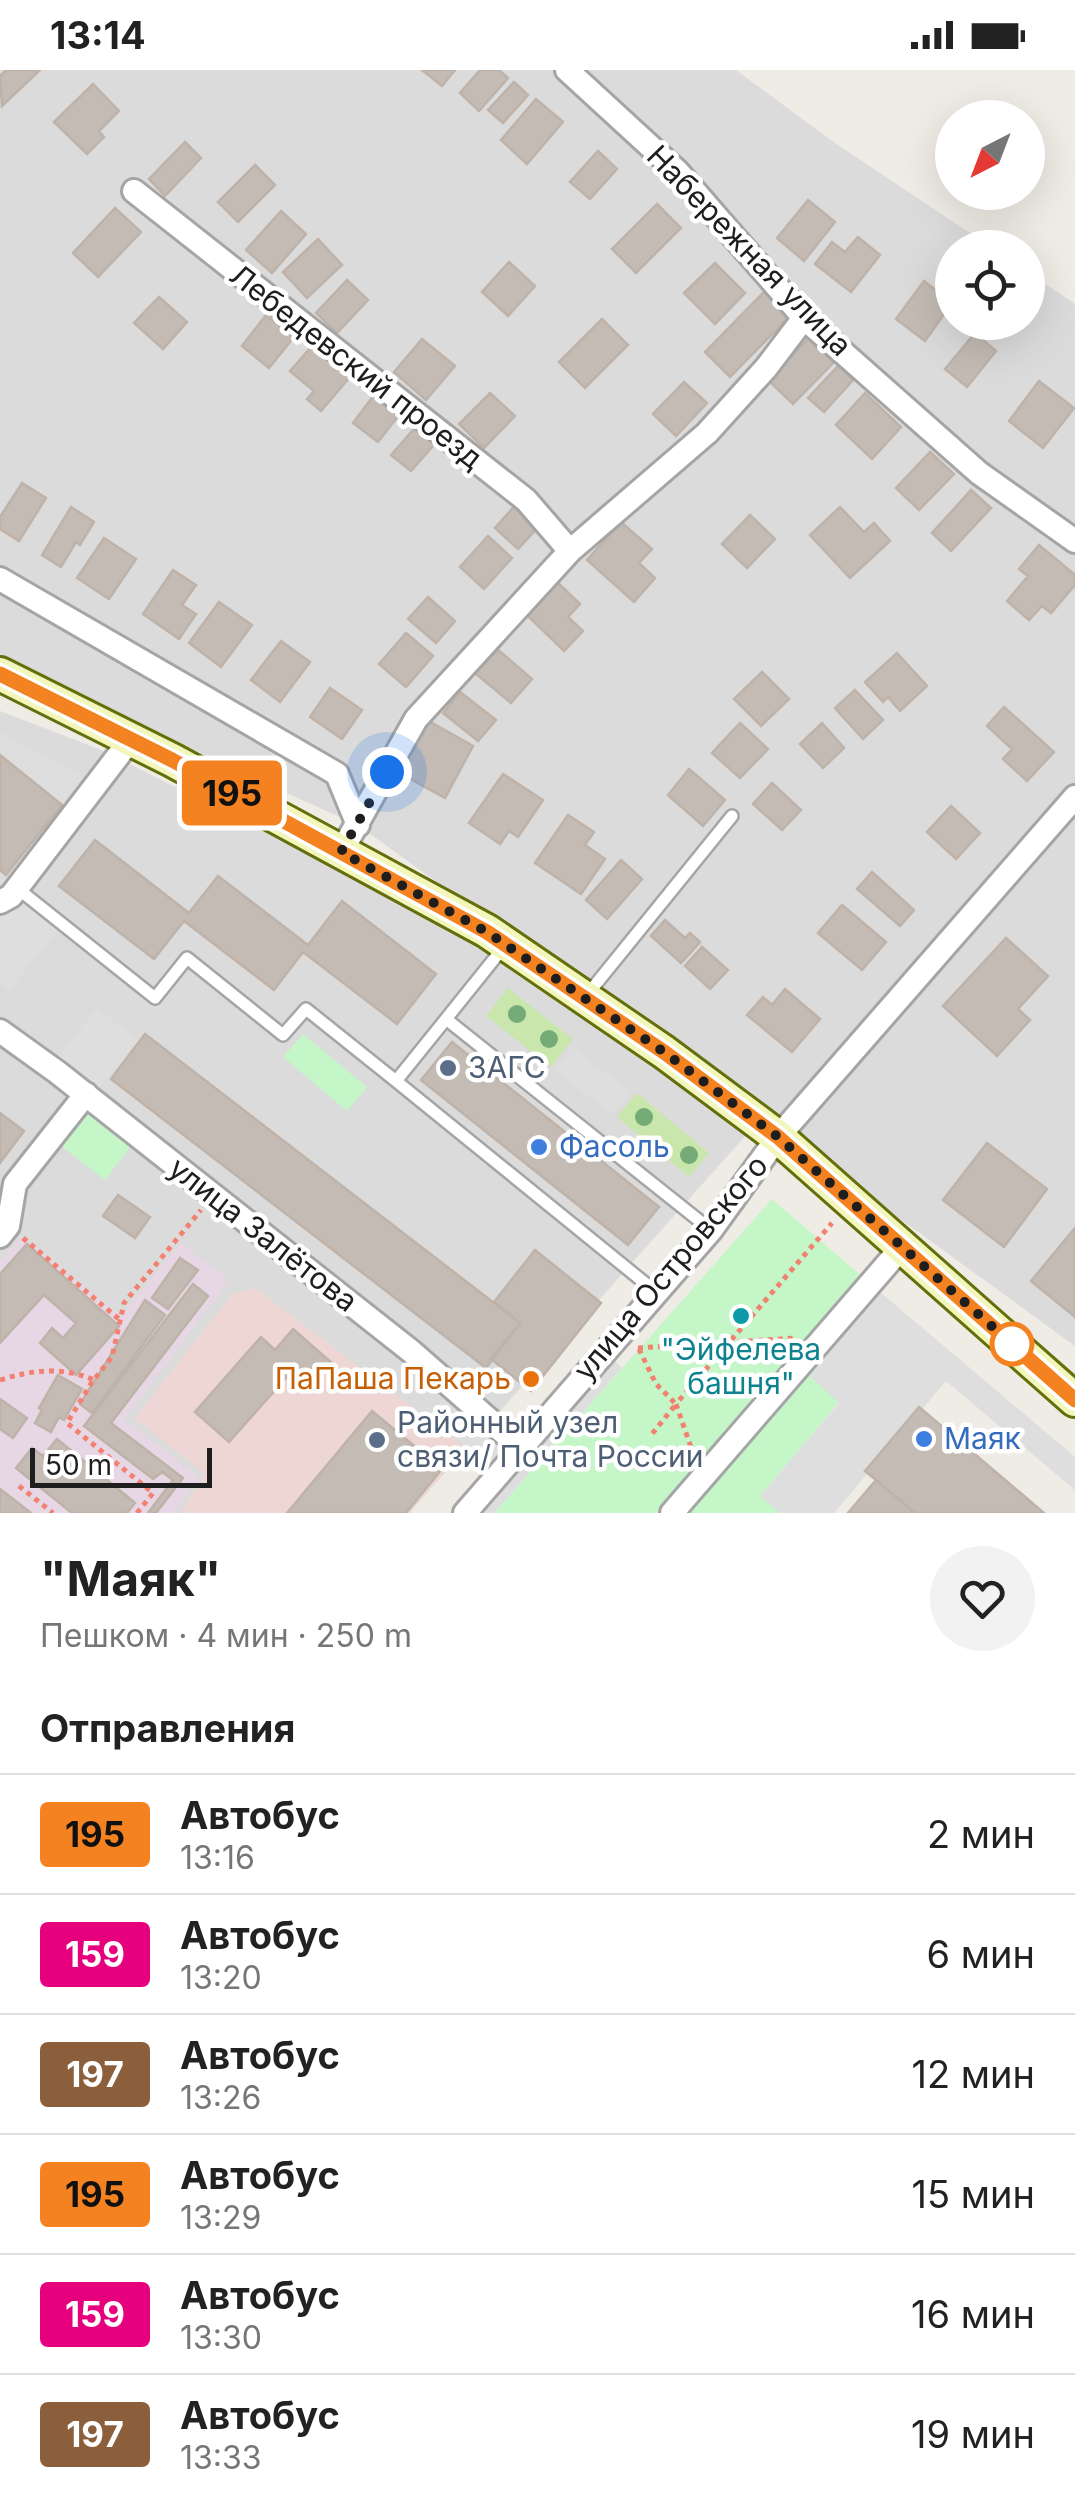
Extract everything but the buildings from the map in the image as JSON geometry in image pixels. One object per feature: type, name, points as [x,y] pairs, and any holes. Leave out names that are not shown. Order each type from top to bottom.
[{"type":"main road","points":[[0,674],[130,740],[350,839],[506,944],[664,1052],[778,1137],[1075,1400]]},
{"type":"street","name":"Набережная улица","points":[[567,70],[677,171],[804,318],[978,472],[1075,541]]},
{"type":"street","name":"Лебедевский проезд","points":[[134,191],[526,500],[570,551]]},
{"type":"street","points":[[350,839],[416,718],[570,551],[707,433],[766,368],[804,318]]},
{"type":"street","points":[[0,579],[337,774],[350,839]]},
{"type":"street","points":[[8,895],[130,740]]},
{"type":"street","name":"улица Островского","points":[[465,1513],[710,1230],[778,1137],[1075,798]]},
{"type":"street","name":"улица Залётова","points":[[0,1031],[86,1094],[412,1352],[520,1446]]},
{"type":"street","points":[[4,1231],[15,1184],[86,1094]]},
{"type":"street","points":[[672,1513],[902,1247]]},
{"type":"lane","points":[[584,998],[732,816]]},
{"type":"lane","points":[[8,895],[155,998],[187,958],[283,1035],[306,1009],[656,1292]]},
{"type":"lane","points":[[396,1080],[506,944]]},
{"type":"lane","points":[[446,1019],[710,1230]]},
{"type":"path","points":[[138,1513],[153,1493],[68,1423],[112,1357],[124,1303],[213,1196]]},
{"type":"path","points":[[652,1434],[850,1202]]},
{"type":"path","points":[[4,1231],[120,1320]]},
{"type":"path","points":[[620,1333],[639,1349],[656,1384],[676,1404],[702,1478]]},
{"type":"path","points":[[639,1349],[730,1340],[824,1337]]},
{"type":"path","points":[[0,1380],[27,1372],[65,1370],[94,1380]]},
{"type":"path","points":[[19,1486],[53,1513]]},
{"type":"shaded area","points":[[0,70],[736,70],[835,143],[966,230],[935,230],[935,340],[1045,340],[1045,284],[1075,304],[1075,1346],[358,825],[0,665]]},
{"type":"shaded area","points":[[0,711],[104,751],[500,950],[747,1134],[409,1513],[0,1513]]},
{"type":"shaded area","points":[[0,732],[84,778],[62,805],[0,755]]},
{"type":"shaded area","points":[[16,893],[59,929],[9,990],[0,982],[0,904]]},
{"type":"shaded area","points":[[97,1008],[138,1041],[92,1096],[52,1064]]},
{"type":"shaded area","points":[[573,1047],[630,1092],[612,1115],[555,1070]]},
{"type":"shaded area","points":[[21,1236],[121,1316],[181,1243],[229,1280],[124,1420],[199,1477],[174,1513],[0,1513],[0,1262]]},
{"type":"shaded area","points":[[255,1288],[465,1447],[410,1513],[182,1510],[205,1474],[135,1418],[232,1294]]},
{"type":"shaded area","points":[[880,1292],[1075,1457],[1075,1490],[946,1381],[834,1513],[780,1513],[760,1496],[839,1403],[810,1376]]},
{"type":"shaded area","points":[[615,1361],[622,1368],[494,1513],[480,1513]]},
{"type":"shaded area","points":[[448,1393],[509,1444],[489,1467],[428,1416]]},
{"type":"green space","points":[[508,988],[573,1039],[551,1067],[486,1016]]},
{"type":"green space","points":[[303,1034],[367,1087],[347,1111],[283,1057]]},
{"type":"green space","points":[[637,1093],[709,1153],[689,1177],[617,1117]]},
{"type":"green space","points":[[89,1107],[134,1142],[105,1180],[60,1145]]},
{"type":"green space","points":[[772,1199],[880,1292],[810,1376],[839,1402],[761,1495],[780,1513],[494,1513]]},
{"type":"bus line","name":"195","points":[[0,674],[172,760],[487,932],[664,1052],[778,1137],[1075,1400]]},
{"type":"place","name":"ЗАГС","points":[[448,1068]]},
{"type":"place","name":"Фасоль","points":[[539,1147]]},
{"type":"place","name":"\"Эйфелева башня\"","points":[[741,1316]]},
{"type":"place","name":"ПаПаша Пекарь","points":[[531,1379]]},
{"type":"place","name":"Maяк","points":[[924,1439]]},
{"type":"place","name":"Районный узел связи/ Почта России","points":[[377,1440]]},
{"type":"route","points":[[387,772],[341,852],[487,932],[664,1052],[778,1137],[1012,1344]]}]
